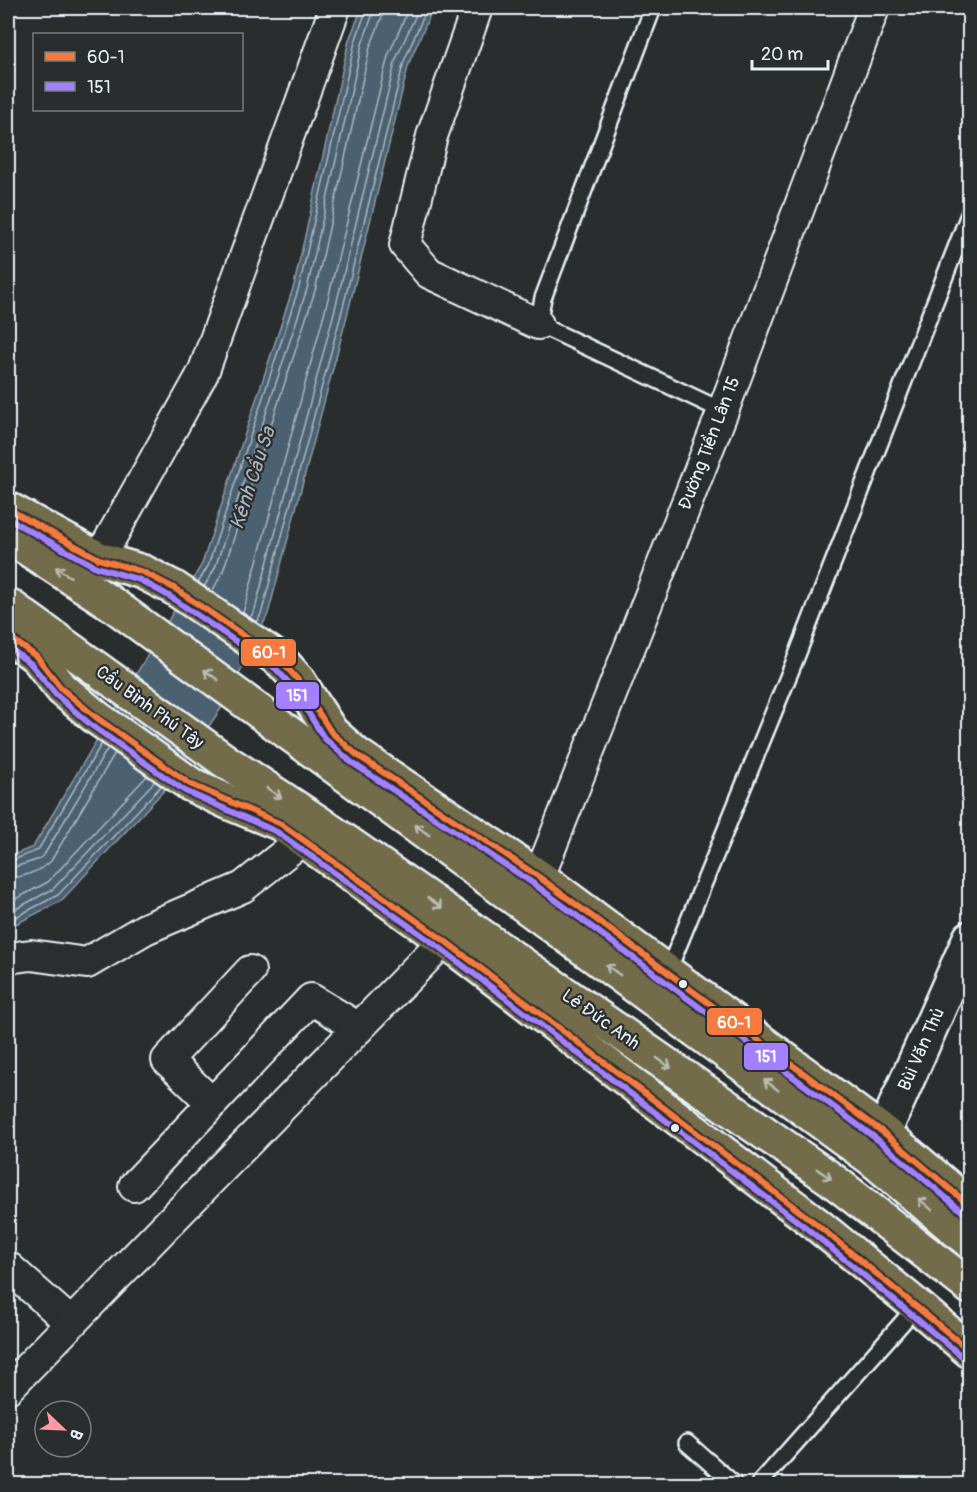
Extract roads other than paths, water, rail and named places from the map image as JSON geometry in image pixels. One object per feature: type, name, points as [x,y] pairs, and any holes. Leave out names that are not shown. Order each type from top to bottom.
[{"type":"highway","points":[[8,509],[99,559],[144,572],[174,588],[281,661],[298,680],[332,732],[357,755],[539,877],[668,971],[878,1146],[969,1242]]},
{"type":"highway","points":[[8,536],[112,604],[878,1146],[969,1206]]},
{"type":"highway","name":"Cầu Bình Phú Tây","points":[[8,605],[225,761]]},
{"type":"highway","name":"Lê Đức Anh","points":[[8,636],[37,657],[62,689],[98,718],[190,784],[281,824],[311,832]]},
{"type":"highway","name":"Lê Đức Anh","points":[[225,761],[311,832],[454,932],[831,1179],[960,1279]]},
{"type":"highway","name":"Lê Đức Anh","points":[[454,932],[918,1306],[969,1352]]},
{"type":"highway","points":[[918,1306],[960,1279]]},
{"type":"street","points":[[99,559],[203,373],[335,8]]},
{"type":"street","points":[[477,8],[432,136],[405,245],[429,273],[538,324]]},
{"type":"street","name":"Đường Tiền Lân 15","points":[[539,877],[723,411],[874,8]]},
{"type":"street","points":[[8,958],[31,955],[87,963],[145,929],[243,887],[311,832]]},
{"type":"street","points":[[8,1388],[454,932]]},
{"type":"street","name":"Bùi Văn Thủ","points":[[878,1146],[969,938]]},
{"type":"street","points":[[212,1103],[167,1060],[250,971]]},
{"type":"street","points":[[134,1186],[311,999],[360,1028]]},
{"type":"street","points":[[8,1267],[71,1323]]},
{"type":"lane","points":[[653,8],[543,298],[538,324],[723,411]]},
{"type":"lane","points":[[668,971],[797,655],[969,212]]},
{"type":"lane","points":[[759,1485],[918,1306]]},
{"type":"lane","points":[[687,1443],[734,1485]]},
{"type":"water","name":"Kênh Cầu Sa","points":[[362,8],[433,8],[409,63],[349,308],[268,614],[224,704],[168,786],[61,901],[8,928],[8,857],[33,847],[202,564],[294,285],[349,40]]}]
